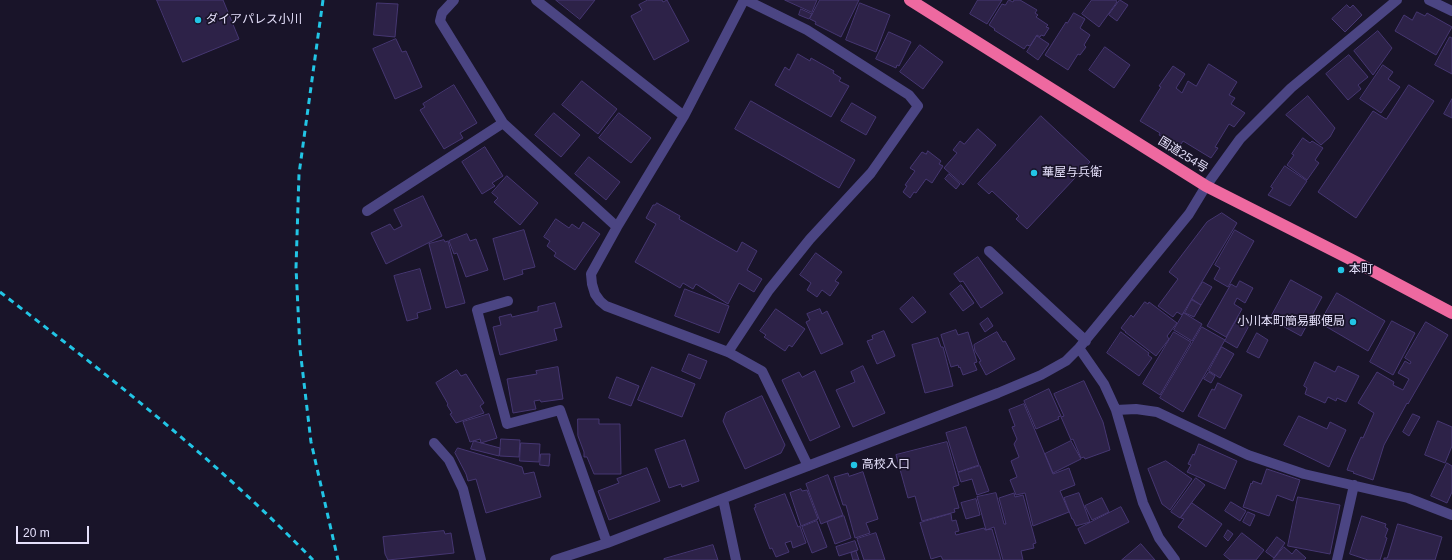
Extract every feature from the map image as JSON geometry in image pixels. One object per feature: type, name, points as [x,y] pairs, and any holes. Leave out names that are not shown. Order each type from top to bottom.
[{"type":"highway","name":"国道254号","points":[[910,0],[1206,186],[1354,261],[1452,313]]},
{"type":"street","points":[[454,0],[442,13],[440,21],[503,123],[617,227]]},
{"type":"street","points":[[536,0],[684,116]]},
{"type":"street","points":[[728,352],[769,290],[810,239],[871,173],[918,106],[909,95],[807,30],[745,0],[684,116],[617,227],[591,274],[592,284],[595,294],[606,306],[728,352],[762,371],[808,466]]},
{"type":"street","points":[[555,560],[607,543],[1012,387],[1040,375],[1066,361],[1083,344],[1189,214],[1206,186],[1240,139],[1291,88],[1397,0]]},
{"type":"street","points":[[1429,0],[1452,11]]},
{"type":"street","points":[[367,211],[503,123]]},
{"type":"street","points":[[989,252],[1083,344],[1116,410],[1143,503],[1159,538],[1175,560]]},
{"type":"street","points":[[508,301],[477,310],[507,424],[560,410],[607,543]]},
{"type":"street","points":[[1116,410],[1136,409],[1157,412],[1248,455],[1304,474],[1408,498],[1452,515]]},
{"type":"street","points":[[434,443],[449,460],[463,489],[481,560]]},
{"type":"street","points":[[1338,560],[1354,485]]},
{"type":"street","points":[[723,499],[736,560]]},
{"type":"building","name":"ダイアパレス小川","points":[[157,0],[223,0],[239,39],[183,62]]},
{"type":"building","points":[[556,0],[595,0],[580,19]]},
{"type":"building","points":[[648,0],[662,0],[663,2],[667,0],[689,41],[654,60],[631,16],[642,10],[639,5]]},
{"type":"building","points":[[785,0],[817,0],[812,12]]},
{"type":"building","points":[[820,0],[859,0],[841,37],[815,24],[816,22],[810,19]]},
{"type":"building","points":[[978,0],[1002,0],[987,24],[970,14]]},
{"type":"building","points":[[1009,0],[1013,2],[1014,0],[1020,0],[1037,10],[1035,13],[1038,15],[1036,17],[1048,25],[1046,27],[1049,28],[1044,36],[1041,35],[1040,37],[1037,35],[1030,46],[1027,45],[1024,49],[994,30],[995,29],[989,25],[1002,4],[1005,5]]},
{"type":"building","points":[[1092,0],[1116,0],[1117,2],[1099,27],[1082,14]]},
{"type":"building","points":[[1120,0],[1128,5],[1117,21],[1109,15]]},
{"type":"building","points":[[377,3],[398,4],[395,37],[374,35]]},
{"type":"building","points":[[860,3],[890,15],[876,52],[846,40]]},
{"type":"building","points":[[1347,5],[1350,8],[1353,5],[1362,15],[1345,32],[1332,19]]},
{"type":"building","points":[[801,9],[812,14],[809,19],[799,15]]},
{"type":"building","points":[[1417,12],[1425,16],[1427,13],[1452,27],[1436,55],[1395,31],[1404,15],[1412,20]]},
{"type":"building","points":[[1074,13],[1085,19],[1080,28],[1090,35],[1084,45],[1086,47],[1080,55],[1078,54],[1068,70],[1045,55],[1066,22],[1067,23]]},
{"type":"building","points":[[1378,31],[1392,48],[1373,75],[1354,51]]},
{"type":"building","points":[[889,32],[911,42],[899,66],[897,65],[896,68],[876,59]]},
{"type":"building","points":[[1037,36],[1049,44],[1038,60],[1027,52]]},
{"type":"building","points":[[1450,37],[1452,38],[1452,74],[1435,65]]},
{"type":"building","points":[[396,39],[402,52],[406,51],[422,87],[395,99],[373,49]]},
{"type":"building","points":[[920,45],[943,62],[923,89],[900,72]]},
{"type":"building","points":[[1105,47],[1130,65],[1114,88],[1089,70]]},
{"type":"building","points":[[798,54],[810,61],[811,58],[834,71],[833,73],[841,78],[839,81],[849,86],[831,117],[775,85],[785,67],[789,70]]},
{"type":"building","points":[[1349,55],[1368,77],[1358,85],[1361,89],[1348,100],[1326,74]]},
{"type":"building","points":[[1209,64],[1237,82],[1229,95],[1235,98],[1231,104],[1245,113],[1234,127],[1229,124],[1215,147],[1218,148],[1211,158],[1183,141],[1179,147],[1140,121],[1161,87],[1159,86],[1173,66],[1185,74],[1176,88],[1182,93],[1188,81],[1196,86]]},
{"type":"building","points":[[1383,65],[1393,72],[1388,79],[1400,87],[1381,113],[1360,99]]},
{"type":"building","points":[[582,81],[617,109],[598,134],[562,105]]},
{"type":"building","points":[[454,85],[477,123],[460,133],[463,138],[444,149],[420,110],[425,107],[423,104]]},
{"type":"building","points":[[1409,85],[1434,101],[1356,218],[1318,192],[1373,111],[1386,119]]},
{"type":"building","points":[[1308,96],[1335,128],[1330,137],[1321,145],[1286,115]]},
{"type":"building","points":[[1452,99],[1452,118],[1444,114]]},
{"type":"building","points":[[751,101],[855,160],[839,188],[735,129]]},
{"type":"building","points":[[852,103],[876,117],[866,135],[841,121]]},
{"type":"building","points":[[554,113],[580,135],[561,157],[535,135]]},
{"type":"building","points":[[619,113],[651,138],[631,163],[599,138]]},
{"type":"building","name":"華屋与兵衛","points":[[1041,116],[1090,162],[1027,229],[1016,219],[1019,216],[992,191],[989,194],[978,184]]},
{"type":"building","points":[[978,129],[996,145],[963,185],[944,168],[957,153],[953,150],[960,141],[964,144]]},
{"type":"building","points":[[1303,138],[1310,143],[1312,141],[1323,148],[1315,160],[1319,163],[1307,180],[1287,165],[1294,155],[1292,154]]},
{"type":"building","points":[[485,147],[503,176],[492,183],[495,186],[482,194],[462,162]]},
{"type":"building","points":[[928,151],[941,161],[939,164],[943,166],[932,183],[926,179],[916,193],[914,192],[910,198],[903,192],[907,186],[905,185],[915,171],[910,168],[922,152],[926,154]]},
{"type":"building","points":[[589,157],[620,182],[606,200],[575,174]]},
{"type":"building","points":[[1285,166],[1307,181],[1290,206],[1268,195],[1273,188],[1271,187]]},
{"type":"building","points":[[949,174],[960,184],[956,189],[945,179]]},
{"type":"building","points":[[507,176],[538,203],[520,225],[494,202],[498,198],[492,193]]},
{"type":"building","points":[[423,196],[442,236],[386,264],[371,233],[390,224],[394,230],[402,226],[394,210]]},
{"type":"building","points":[[657,203],[680,216],[679,219],[737,252],[742,242],[757,251],[747,270],[762,279],[754,292],[739,283],[728,304],[696,284],[693,289],[683,283],[680,288],[635,262],[656,224],[646,218],[653,205]]},
{"type":"building","points":[[1222,213],[1237,223],[1182,315],[1177,312],[1173,317],[1158,306],[1178,279],[1169,272],[1207,222]]},
{"type":"building","points":[[556,219],[569,228],[572,224],[579,229],[583,222],[600,234],[575,270],[554,256],[556,253],[547,246],[550,241],[544,237]]},
{"type":"building","points":[[524,230],[535,267],[522,270],[523,274],[504,280],[493,239]]},
{"type":"building","points":[[1235,230],[1254,241],[1228,287],[1214,279],[1220,268],[1215,265]]},
{"type":"building","points":[[467,234],[470,241],[476,239],[488,270],[466,277],[457,253],[454,254],[449,241]]},
{"type":"building","points":[[444,240],[445,242],[448,241],[465,303],[446,308],[429,244]]},
{"type":"building","points":[[816,253],[842,272],[835,281],[839,283],[830,296],[822,290],[817,297],[807,290],[811,283],[800,275]]},
{"type":"building","points":[[978,257],[1003,293],[981,308],[963,281],[960,282],[954,274]]},
{"type":"building","points":[[420,269],[431,309],[417,313],[418,318],[407,321],[394,276]]},
{"type":"building","points":[[1291,280],[1322,297],[1301,336],[1270,319]]},
{"type":"building","points":[[1240,281],[1253,288],[1245,303],[1237,298],[1234,304],[1242,309],[1226,337],[1207,326],[1231,284],[1236,287]]},
{"type":"building","points":[[1203,282],[1212,287],[1201,305],[1192,299]]},
{"type":"building","points":[[961,285],[974,303],[963,311],[950,294]]},
{"type":"building","points":[[685,289],[729,306],[719,333],[675,316]]},
{"type":"building","name":"小川本町簡易郵便局","points":[[1337,293],[1385,321],[1368,351],[1320,323]]},
{"type":"building","points":[[913,297],[926,312],[912,323],[900,309]]},
{"type":"building","points":[[1192,300],[1201,305],[1194,317],[1185,313]]},
{"type":"building","points":[[1145,302],[1148,304],[1149,302],[1177,323],[1167,336],[1169,339],[1156,356],[1121,328],[1131,315],[1133,317]]},
{"type":"building","points":[[555,303],[562,327],[554,329],[557,340],[500,355],[493,327],[501,325],[499,317],[511,314],[512,317],[538,311],[538,307]]},
{"type":"building","points":[[776,309],[805,329],[792,347],[789,345],[785,351],[764,337],[766,335],[760,331]]},
{"type":"building","points":[[820,309],[822,314],[827,311],[843,344],[821,354],[806,322],[810,320],[807,314]]},
{"type":"building","points":[[1184,313],[1202,324],[1192,341],[1174,330]]},
{"type":"building","points":[[1239,316],[1251,322],[1237,348],[1225,341]]},
{"type":"building","points":[[988,318],[993,326],[985,332],[980,324]]},
{"type":"building","points":[[1392,321],[1415,333],[1393,375],[1370,362]]},
{"type":"building","points":[[1426,322],[1448,335],[1408,404],[1407,403],[1384,445],[1373,480],[1347,470],[1361,437],[1363,438],[1374,413],[1358,403],[1377,372],[1394,382],[1393,385],[1403,390],[1409,379],[1398,373],[1405,361],[1410,364],[1411,362],[1405,358]]},
{"type":"building","points":[[1202,327],[1225,340],[1183,412],[1160,398]]},
{"type":"building","points":[[956,330],[958,335],[968,332],[977,362],[974,363],[977,370],[963,375],[958,365],[951,367],[941,335]]},
{"type":"building","points":[[884,331],[895,356],[877,364],[867,341],[873,339],[872,336]]},
{"type":"building","points":[[997,332],[1003,342],[1005,341],[1015,359],[986,375],[979,362],[981,361],[975,351],[974,345]]},
{"type":"building","points":[[1121,332],[1149,353],[1148,355],[1152,358],[1139,376],[1107,353]]},
{"type":"building","points":[[1174,332],[1191,342],[1160,395],[1143,384]]},
{"type":"building","points":[[1257,333],[1268,340],[1259,358],[1247,352]]},
{"type":"building","points":[[938,338],[941,347],[943,347],[953,386],[925,393],[912,345]]},
{"type":"building","points":[[1222,347],[1234,354],[1220,378],[1209,371]]},
{"type":"building","points":[[689,354],[707,361],[700,379],[682,371]]},
{"type":"building","points":[[1315,362],[1335,372],[1338,366],[1359,376],[1346,402],[1337,398],[1336,401],[1328,397],[1325,403],[1305,394],[1307,388],[1304,386]]},
{"type":"building","points":[[863,366],[885,413],[853,427],[836,390],[855,382],[851,372]]},
{"type":"building","points":[[558,367],[563,399],[541,402],[540,400],[534,401],[536,409],[513,413],[507,379],[537,374],[536,371]]},
{"type":"building","points":[[652,367],[695,384],[682,417],[638,400]]},
{"type":"building","points":[[457,370],[461,376],[466,374],[484,403],[480,406],[484,413],[456,423],[450,414],[452,413],[447,405],[448,404],[436,383]]},
{"type":"building","points":[[815,371],[840,427],[810,441],[782,380],[799,372],[802,377]]},
{"type":"building","points":[[1209,372],[1215,376],[1211,383],[1204,379]]},
{"type":"building","points":[[617,377],[639,386],[631,406],[609,398]]},
{"type":"building","points":[[1084,381],[1103,422],[1110,450],[1085,459],[1084,457],[1081,458],[1073,439],[1071,440],[1061,417],[1064,416],[1054,394]]},
{"type":"building","points":[[1218,383],[1242,395],[1225,429],[1198,416],[1212,389],[1214,390]]},
{"type":"building","points":[[1049,389],[1061,416],[1058,417],[1059,419],[1036,429],[1024,401]]},
{"type":"building","points":[[762,396],[785,445],[781,453],[745,469],[723,421],[726,413]]},
{"type":"building","points":[[1024,404],[1053,474],[1069,468],[1075,485],[1060,491],[1069,512],[1033,526],[1025,493],[1016,495],[1010,480],[1017,477],[1011,461],[1019,457],[1014,444],[1017,439],[1012,427],[1015,426],[1009,410]]},
{"type":"building","points":[[489,414],[497,438],[481,443],[480,439],[470,442],[463,422]]},
{"type":"building","points":[[1413,414],[1420,417],[1409,436],[1403,432]]},
{"type":"building","points":[[1299,416],[1327,429],[1330,422],[1346,430],[1329,467],[1284,445]]},
{"type":"building","points":[[578,419],[599,419],[599,424],[620,424],[621,474],[594,474],[587,457],[584,457],[584,452],[578,436]]},
{"type":"building","points":[[1438,421],[1452,427],[1452,446],[1445,463],[1425,455]]},
{"type":"building","points":[[966,427],[979,465],[958,472],[946,433]]},
{"type":"building","points":[[501,439],[520,440],[519,457],[500,456]]},
{"type":"building","points":[[685,440],[699,481],[682,487],[681,484],[669,488],[655,450]]},
{"type":"building","points":[[474,441],[500,448],[499,456],[471,449]]},
{"type":"building","points":[[1071,441],[1081,459],[1053,473],[1045,454]]},
{"type":"building","points":[[947,442],[959,485],[953,487],[959,508],[954,509],[955,512],[922,521],[915,496],[908,498],[896,455]]},
{"type":"building","points":[[521,443],[540,444],[539,462],[520,461]]},
{"type":"building","points":[[1199,444],[1237,461],[1225,489],[1187,472],[1191,465],[1188,464]]},
{"type":"building","points":[[458,448],[522,467],[524,474],[534,472],[541,497],[486,513],[476,479],[468,481],[455,453]]},
{"type":"building","points":[[541,454],[550,454],[549,466],[540,465]]},
{"type":"building","points":[[1166,461],[1192,479],[1170,510],[1162,504],[1148,469]]},
{"type":"building","points":[[1447,463],[1452,466],[1452,492],[1447,503],[1431,496]]},
{"type":"building","points":[[980,466],[989,491],[977,495],[972,479],[961,482],[958,473]]},
{"type":"building","points":[[647,468],[660,501],[609,520],[598,491],[619,483],[617,479]]},
{"type":"building","points":[[1267,469],[1300,480],[1293,501],[1277,495],[1269,516],[1243,507],[1251,483],[1252,484],[1253,481],[1261,484]]},
{"type":"building","points":[[863,472],[878,519],[866,523],[870,533],[855,538],[846,505],[843,505],[834,477],[848,473],[849,476]]},
{"type":"building","points":[[828,475],[843,515],[821,524],[806,484]]},
{"type":"building","points":[[1196,478],[1205,485],[1180,518],[1171,512]]},
{"type":"building","points":[[801,489],[802,491],[807,490],[818,519],[801,526],[790,493]]},
{"type":"building","points":[[996,493],[1004,524],[1006,524],[999,498],[1014,493],[1015,497],[1023,495],[1036,543],[1033,544],[1034,548],[1021,551],[1023,560],[1003,560],[994,527],[986,530],[977,497]]},
{"type":"building","points":[[1079,493],[1090,522],[1076,526],[1064,498]]},
{"type":"building","points":[[785,494],[806,543],[793,548],[791,541],[785,543],[789,552],[776,557],[772,548],[770,549],[754,508],[756,507],[755,505]]},
{"type":"building","points":[[1298,497],[1340,505],[1330,554],[1288,546]]},
{"type":"building","points":[[1102,498],[1109,512],[1092,520],[1085,506]]},
{"type":"building","points":[[976,499],[980,515],[966,519],[961,503]]},
{"type":"building","points":[[1231,502],[1246,511],[1240,521],[1225,511]]},
{"type":"building","points":[[1192,503],[1222,524],[1206,547],[1178,527],[1184,519],[1181,518]]},
{"type":"building","points":[[1121,507],[1129,522],[1085,544],[1078,529]]},
{"type":"building","points":[[1248,512],[1255,515],[1250,526],[1243,522]]},
{"type":"building","points":[[951,514],[952,521],[956,520],[959,531],[955,532],[956,535],[984,528],[985,530],[992,529],[1001,560],[943,560],[941,556],[931,559],[920,523]]},
{"type":"building","points":[[844,516],[851,538],[835,544],[827,522]]},
{"type":"building","points":[[1362,516],[1386,524],[1385,527],[1388,529],[1385,537],[1387,538],[1380,560],[1368,560],[1350,554]]},
{"type":"building","points":[[817,521],[827,547],[812,553],[802,527]]},
{"type":"building","points":[[1398,524],[1442,537],[1435,560],[1384,560],[1384,558],[1387,558]]},
{"type":"building","points":[[1228,530],[1233,534],[1228,541],[1224,537]]},
{"type":"building","points":[[444,531],[445,534],[451,533],[454,553],[388,560],[385,554],[383,537]]},
{"type":"building","points":[[876,533],[885,560],[864,560],[857,539]]},
{"type":"building","points":[[1242,533],[1264,550],[1256,560],[1230,560],[1224,555]]},
{"type":"building","points":[[1277,537],[1285,543],[1274,558],[1266,552]]},
{"type":"building","points":[[855,541],[858,550],[839,556],[836,547]]},
{"type":"building","points":[[1141,544],[1155,560],[1122,560]]},
{"type":"building","points":[[713,545],[718,560],[664,560],[664,559]]},
{"type":"building","points":[[1284,547],[1292,554],[1296,549],[1306,558],[1304,560],[1273,560]]},
{"type":"building","points":[[856,551],[859,560],[853,560],[851,553]]},
{"type":"railway","points":[[323,0],[299,174],[296,268],[300,349],[311,442],[338,560]]},
{"type":"railway","points":[[0,292],[122,388],[201,454],[239,488],[313,560]]},
{"type":"place","name":"ダイアパレス小川","points":[[198,20]]},
{"type":"place","name":"華屋与兵衛","points":[[1034,173]]},
{"type":"place","name":"本町","points":[[1341,270]]},
{"type":"place","name":"小川本町簡易郵便局","points":[[1353,322]]},
{"type":"place","name":"高校入口","points":[[854,465]]}]
